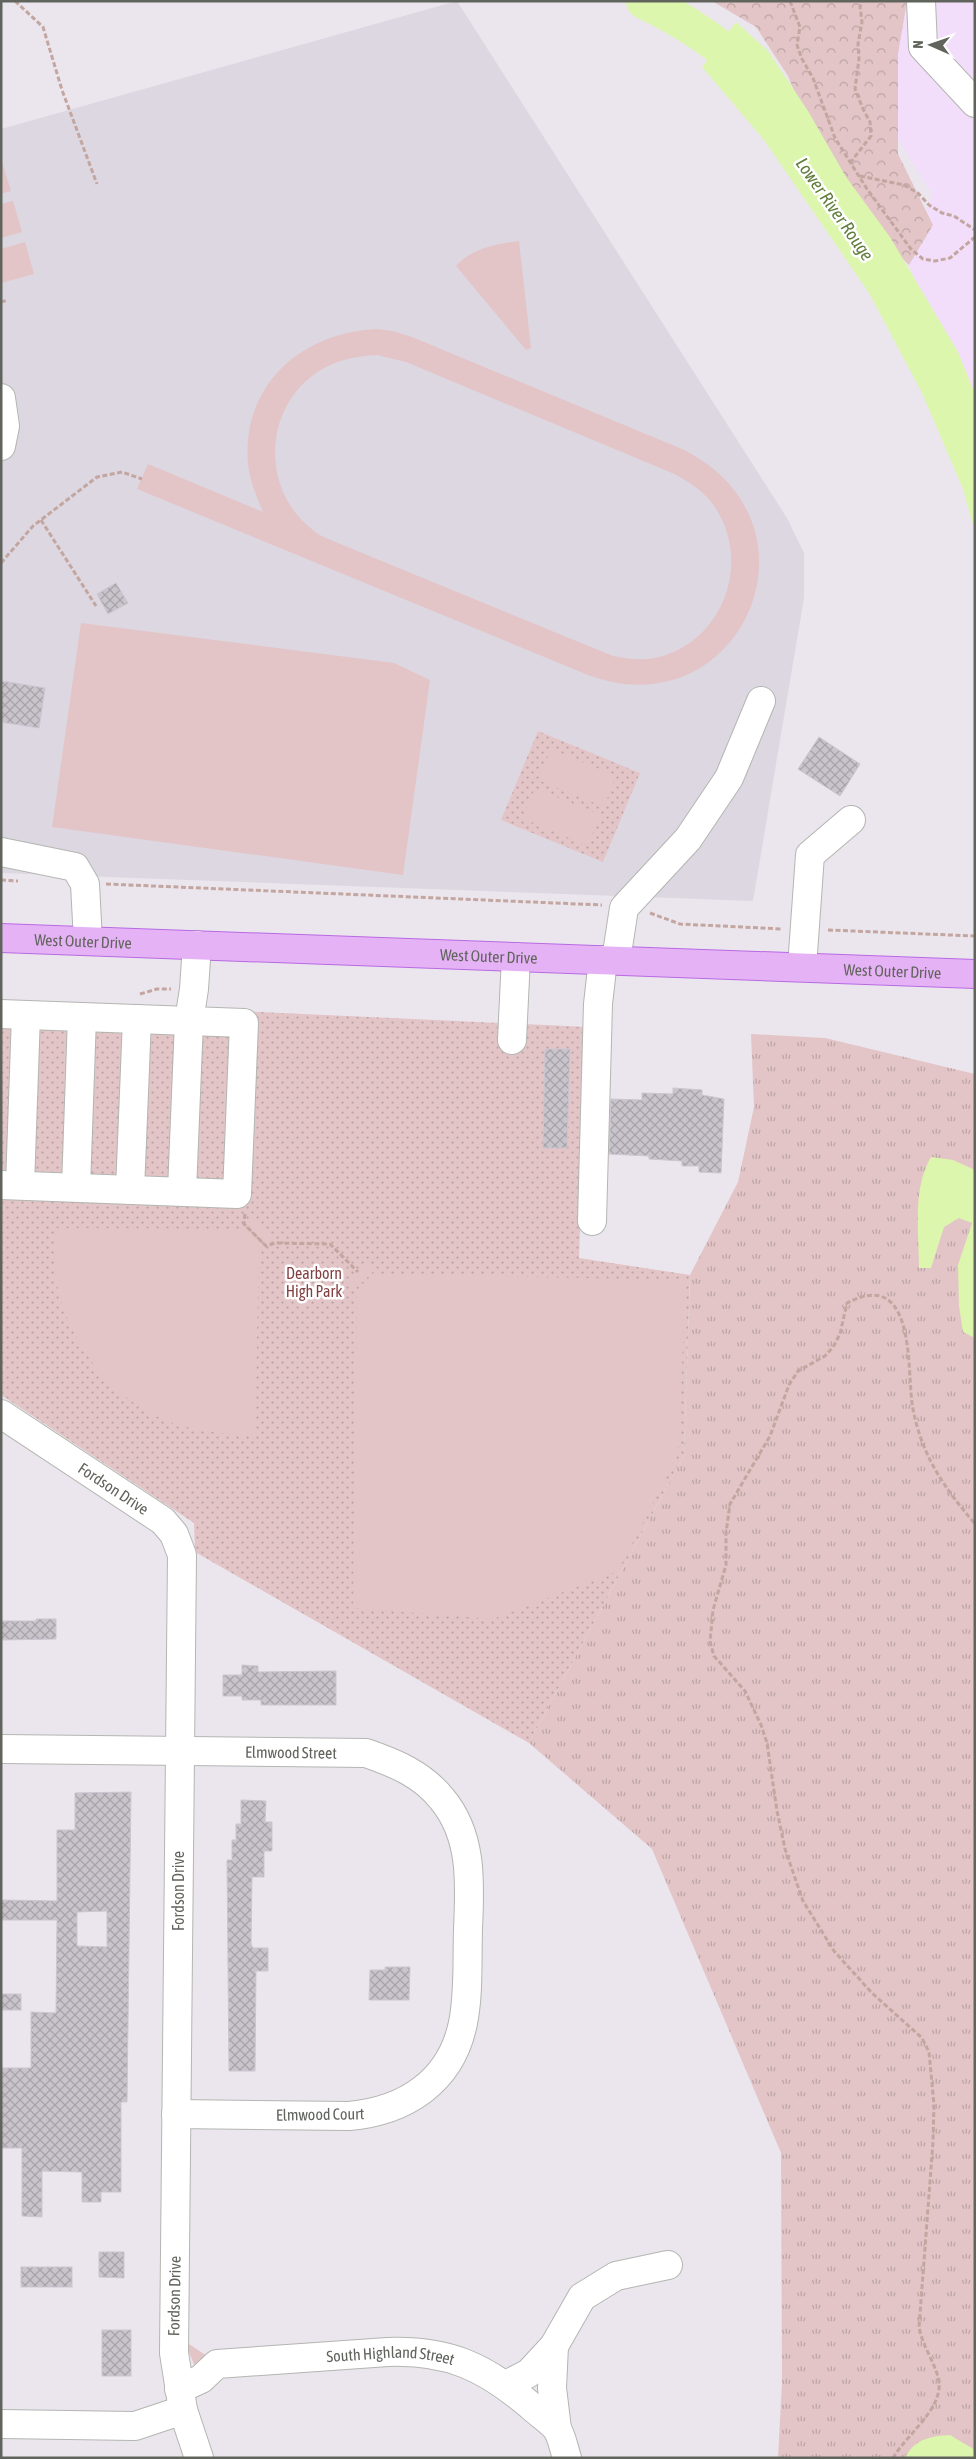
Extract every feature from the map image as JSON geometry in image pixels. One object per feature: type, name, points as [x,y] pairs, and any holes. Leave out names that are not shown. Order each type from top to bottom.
[{"type":"main road","name":"West Outer Drive","points":[[1,938],[975,974]]},
{"type":"street","points":[[921,1],[923,47],[975,103]]},
{"type":"street","points":[[1,398],[5,426],[1,446]]},
{"type":"street","points":[[592,1221],[598,1004],[624,908],[688,839],[729,778],[761,701]]},
{"type":"street","points":[[802,968],[810,855],[851,820]]},
{"type":"street","points":[[1,852],[75,867],[85,884],[88,941]]},
{"type":"street","points":[[182,1191],[189,1021],[194,989],[197,945]]},
{"type":"street","points":[[512,1040],[516,957]]},
{"type":"street","points":[[14,1015],[189,1021],[244,1024],[238,1194],[10,1185],[14,1015]]},
{"type":"street","points":[[76,1188],[82,1017]]},
{"type":"street","points":[[130,1190],[137,1019]]},
{"type":"street","name":"Fordson Drive","points":[[1,1414],[163,1521],[174,1534],[182,1556],[174,2353],[181,2399],[199,2458]]},
{"type":"street","name":"Elmwood Street","points":[[1,1749],[366,1753],[394,1763],[415,1774],[443,1799],[463,1836],[469,1872],[468,1917]]},
{"type":"street","name":"Elmwood Court","points":[[176,2114],[349,2116],[370,2114],[407,2101],[434,2079],[444,2066],[459,2038],[466,2004],[468,1917]]},
{"type":"street","points":[[506,2385],[529,2373],[554,2346],[582,2297],[616,2276],[668,2265]]},
{"type":"street","points":[[554,2346],[552,2388],[557,2429]]},
{"type":"street","name":"South Highland Street","points":[[1,2424],[135,2426],[181,2399],[217,2364],[411,2351],[455,2360],[472,2366],[506,2385],[557,2429],[568,2458]]},
{"type":"path","points":[[15,1],[43,27],[62,90],[97,184]]},
{"type":"path","points":[[790,1],[800,27],[797,45],[802,60],[813,78],[835,138],[867,190],[911,249],[923,259],[935,262],[950,258],[975,238]]},
{"type":"path","points":[[850,163],[871,136],[870,122],[862,109],[855,89],[858,44],[862,22],[860,7],[862,1]]},
{"type":"path","points":[[860,176],[872,176],[904,185],[918,194],[928,205],[942,213],[954,216],[975,230]]},
{"type":"path","points":[[1,302],[8,300]]},
{"type":"path","points":[[1,563],[41,520],[97,477],[122,472],[142,479]]},
{"type":"path","points":[[41,520],[96,606]]},
{"type":"path","points":[[105,884],[608,905],[642,911],[680,924],[975,936]]},
{"type":"path","points":[[238,1194],[245,1203],[244,1224],[266,1246],[275,1243],[330,1244],[358,1272]]},
{"type":"path","points":[[893,2458],[904,2440],[933,2408],[939,2382],[920,2338],[919,2327],[933,2142],[934,2105],[929,2052],[922,2038],[872,1993],[834,1951],[803,1901],[785,1849],[761,1725],[745,1691],[714,1656],[710,1642],[713,1610],[726,1565],[727,1518],[730,1504],[770,1436],[789,1385],[798,1371],[825,1356],[833,1347],[840,1334],[847,1303],[858,1297],[871,1295],[884,1297],[892,1302],[899,1313],[909,1358],[912,1403],[923,1446],[946,1490],[975,1524]]},
{"type":"shaded area","points":[[457,1],[787,518],[804,553],[804,598],[753,901],[1,873],[1,129]]},
{"type":"shaded area","points":[[901,1],[975,1],[975,429],[909,265],[932,194],[889,125]]},
{"type":"green space","points":[[712,1],[907,1],[898,54],[898,154],[933,225],[909,265],[880,236],[819,151],[788,76],[756,27]]},
{"type":"green space","points":[[1,159],[11,191],[1,194]]},
{"type":"green space","points":[[13,201],[22,232],[1,238],[1,204]]},
{"type":"green space","points":[[519,241],[531,348],[526,350],[456,266],[477,251],[493,245]]},
{"type":"green space","points":[[25,242],[34,274],[1,283],[1,249]]},
{"type":"green space","points":[[377,329],[393,331],[412,337],[682,449],[728,482],[753,524],[759,568],[749,611],[725,648],[688,674],[642,685],[588,675],[137,489],[148,464],[263,512],[250,476],[248,436],[255,410],[266,387],[282,368],[301,352],[324,340],[350,332]],"holes":[[[377,355],[406,362],[672,473],[701,491],[714,506],[726,529],[731,554],[730,578],[723,601],[711,622],[694,640],[673,652],[648,659],[613,656],[315,532],[296,513],[284,493],[277,472],[275,449],[279,427],[287,405],[300,387],[319,371],[340,361]]]},
{"type":"green space","points":[[81,623],[394,663],[430,680],[403,875],[52,827]]},
{"type":"green space","points":[[538,731],[640,773],[603,862],[501,820]]},
{"type":"green space","points":[[551,749],[616,776],[604,807],[538,780]]},
{"type":"green space","points":[[535,788],[600,815],[588,846],[522,818]]},
{"type":"green space","name":"Dearborn High Park","points":[[1,1000],[587,1027],[579,1258],[690,1275],[684,1455],[529,1743],[195,1552],[194,1523],[1,1395]]},
{"type":"green space","points":[[751,1034],[825,1038],[975,1074],[975,2458],[778,2458],[782,2382],[781,2153],[652,1849],[529,1743],[684,1455],[690,1275],[738,1182],[754,1107]]},
{"type":"green space","points":[[254,1216],[273,1235],[266,1242],[247,1222]]},
{"type":"green space","points":[[55,1228],[245,1229],[259,1244],[255,1435],[204,1431],[165,1420],[125,1396],[108,1380],[92,1363],[80,1343],[69,1322],[61,1300],[56,1273]]},
{"type":"green space","points":[[370,1263],[376,1269],[353,1291],[348,1285]]},
{"type":"green space","points":[[377,1274],[686,1280],[678,1455],[618,1571],[493,1619],[353,1608],[357,1295]]},
{"type":"green space","points":[[189,2344],[207,2356],[195,2367],[187,2347]]},
{"type":"water","points":[[736,22],[768,51],[808,111],[846,177],[890,237],[958,352],[975,394],[975,532],[963,489],[922,393],[869,293],[764,140],[702,67]]},
{"type":"water","points":[[931,1157],[953,1160],[975,1170],[975,1338],[963,1332],[959,1306],[958,1265],[972,1223],[959,1218],[944,1227],[931,1268],[919,1268],[919,1197],[925,1169]]},
{"type":"water","points":[[950,2435],[975,2450],[975,2458],[905,2458],[918,2443],[936,2436]]},
{"type":"building","points":[[116,583],[128,603],[108,614],[97,594]]},
{"type":"building","points":[[1,681],[45,688],[39,728],[1,722]]},
{"type":"building","points":[[819,737],[860,764],[840,796],[798,769]]},
{"type":"building","points":[[545,1049],[570,1049],[567,1148],[543,1148]]},
{"type":"building","points":[[673,1088],[702,1090],[702,1095],[724,1099],[721,1173],[699,1172],[699,1166],[682,1166],[682,1161],[649,1159],[649,1156],[609,1154],[611,1099],[642,1100],[642,1093],[673,1094]]},
{"type":"building","points":[[36,1619],[56,1619],[56,1639],[1,1640],[1,1621],[36,1621]]},
{"type":"building","points":[[242,1665],[258,1666],[258,1672],[336,1671],[336,1705],[261,1705],[261,1700],[242,1700],[242,1696],[223,1696],[223,1675],[242,1675]]},
{"type":"building","points":[[131,1792],[127,2102],[121,2102],[121,2192],[101,2192],[101,2202],[82,2202],[82,2172],[42,2171],[42,2217],[22,2216],[22,2148],[1,2148],[1,2068],[31,2068],[31,2012],[56,2013],[57,1920],[1,1920],[1,1900],[57,1901],[57,1830],[75,1830],[75,1793]],"holes":[[[107,1911],[107,1947],[77,1946],[77,1912]]]},
{"type":"building","points":[[241,1800],[266,1801],[265,1822],[272,1822],[272,1851],[264,1851],[264,1877],[252,1877],[251,1944],[253,1948],[268,1948],[268,1971],[256,1971],[255,2071],[229,2071],[227,1860],[232,1860],[232,1840],[236,1840],[236,1824],[241,1824]]},
{"type":"building","points":[[385,1967],[410,1967],[409,2000],[369,2000],[370,1970],[385,1970]]},
{"type":"building","points":[[1,1994],[21,1994],[21,2010],[1,2010]]},
{"type":"building","points":[[99,2252],[124,2252],[124,2278],[99,2277]]},
{"type":"building","points":[[21,2267],[72,2267],[72,2287],[21,2287]]},
{"type":"building","points":[[102,2330],[131,2330],[131,2376],[102,2376]]},
{"type":"waterway","name":"Lower River Rouge","points":[[644,1],[688,25],[718,46],[743,69],[751,81]]}]
